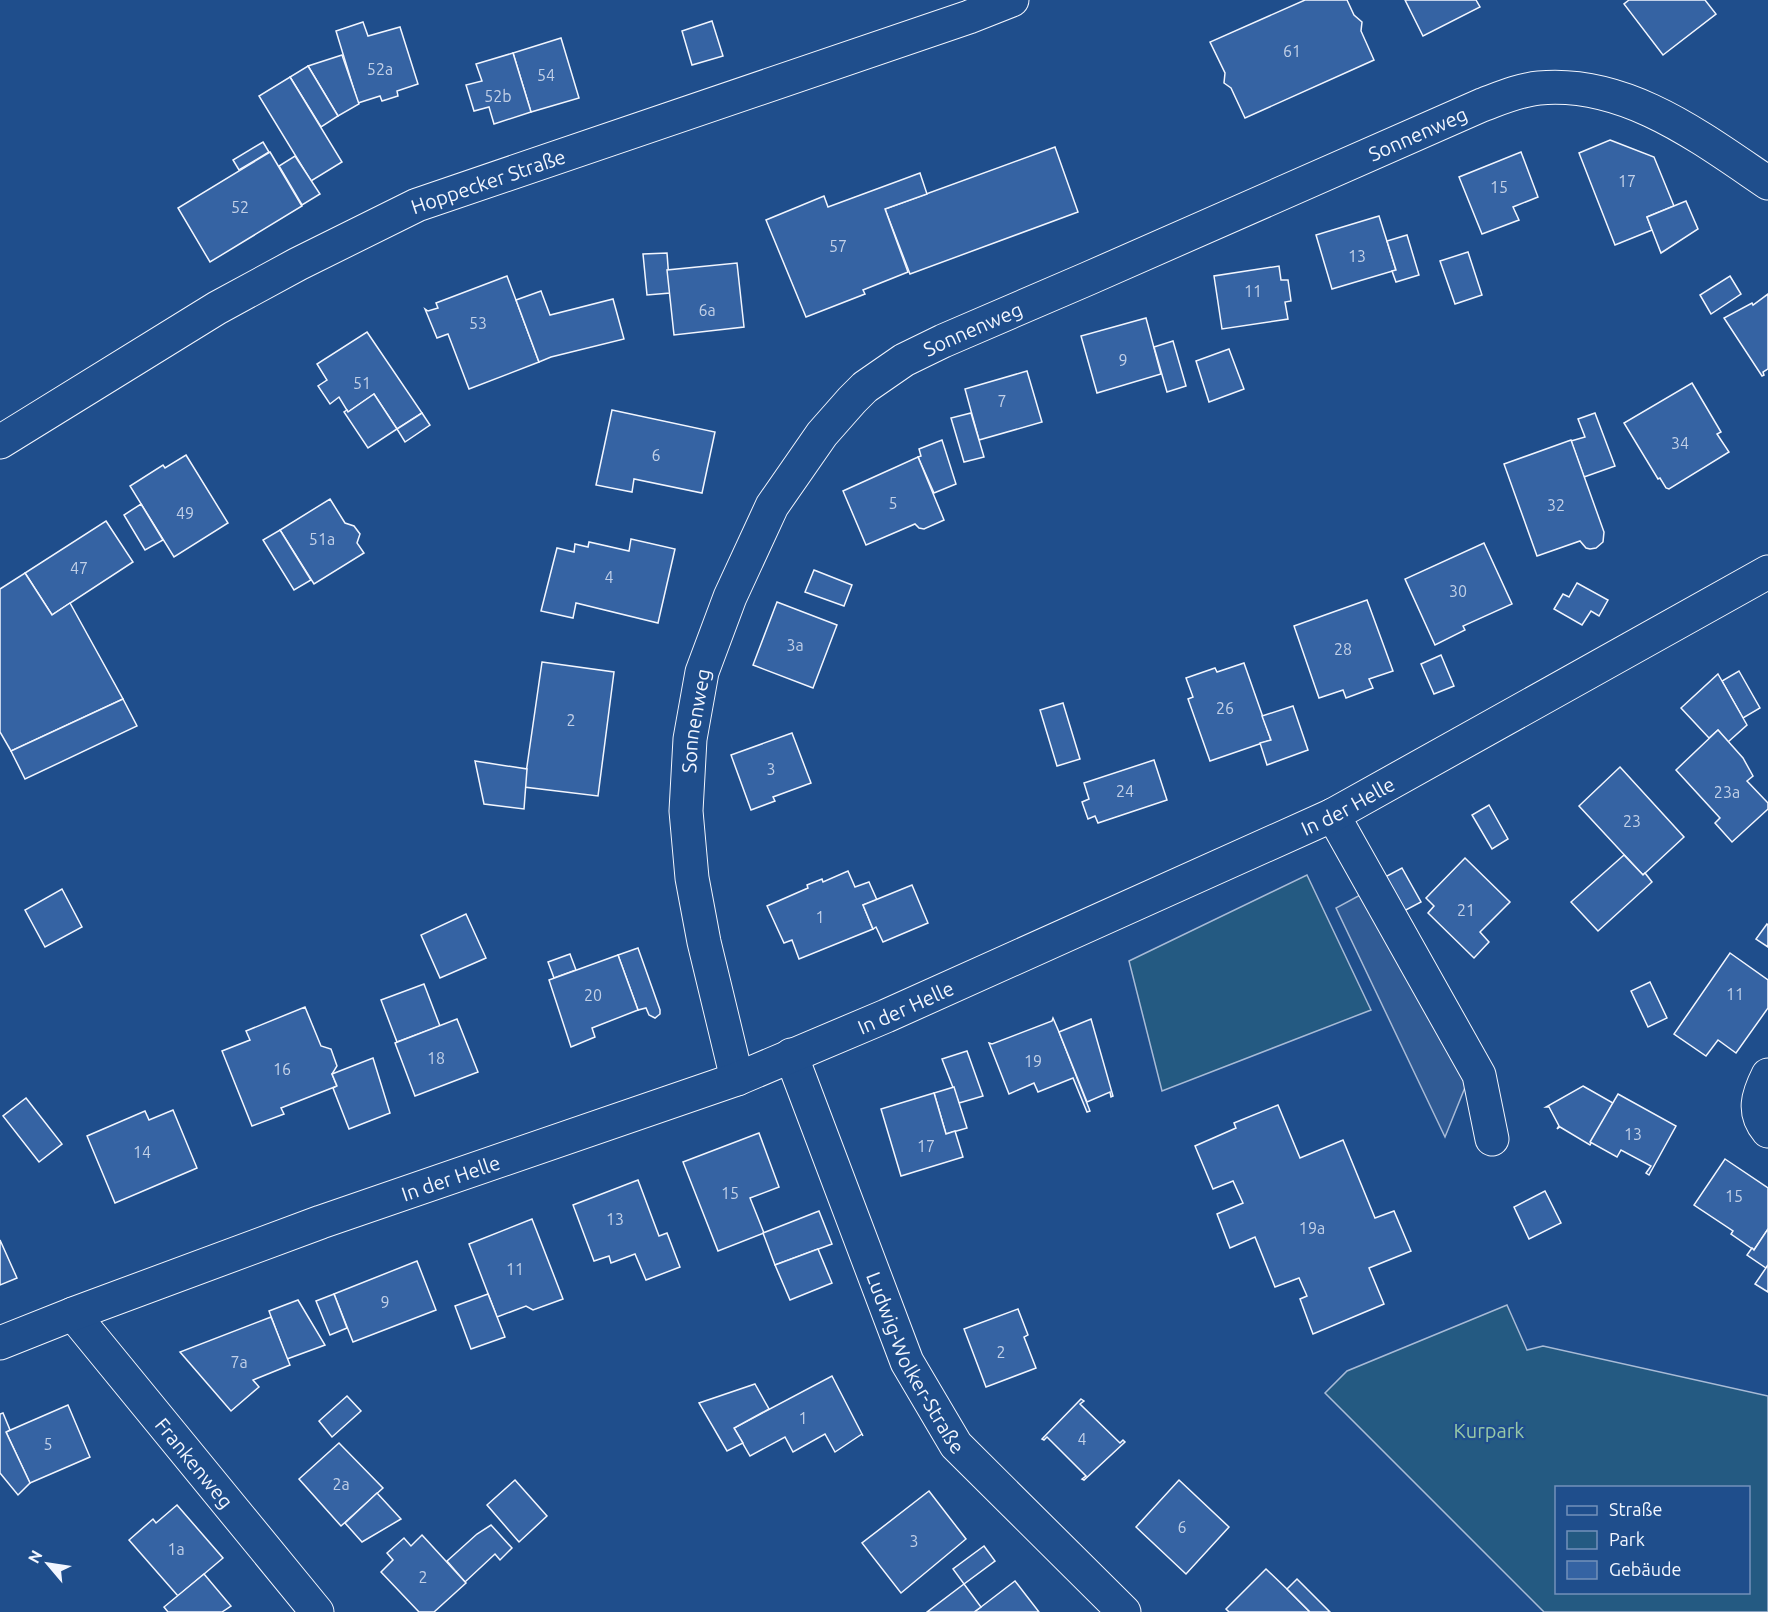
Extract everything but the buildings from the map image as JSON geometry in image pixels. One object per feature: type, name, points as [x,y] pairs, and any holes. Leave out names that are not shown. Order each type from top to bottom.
[{"type":"street","name":"Hoppecker Straße","points":[[0,442],[217,308],[298,264],[417,205],[1012,0]]},
{"type":"street","name":"Sonnenweg","points":[[737,1079],[704,942],[688,844],[687,774],[695,708],[702,672],[711,644],[743,567],[772,506],[822,434],[865,387],[904,360],[943,340],[1513,93],[1538,88],[1561,87],[1605,92],[1676,123],[1768,183]]},
{"type":"street","name":"In der Helle","points":[[0,1343],[321,1222],[737,1079],[886,1016],[1332,815],[1768,572]]},
{"type":"street","points":[[1332,815],[1479,1075],[1492,1138]]},
{"type":"street","name":"Ludwig-Wolker-Straße","points":[[791,1055],[907,1362],[956,1445],[1124,1612]]},
{"type":"street","points":[[1768,1075],[1757,1102],[1758,1114],[1768,1131]]},
{"type":"street","name":"Frankenweg","points":[[73,1314],[317,1612]]},
{"type":"green space","points":[[1307,875],[1371,1010],[1162,1091],[1129,961]]},
{"type":"green space","name":"Kurpark","points":[[1507,1305],[1527,1350],[1543,1346],[1768,1396],[1768,1612],[1544,1612],[1325,1393],[1347,1371]]},
{"type":"shaded area","points":[[1362,894],[1468,1080],[1445,1137],[1336,908]]}]
